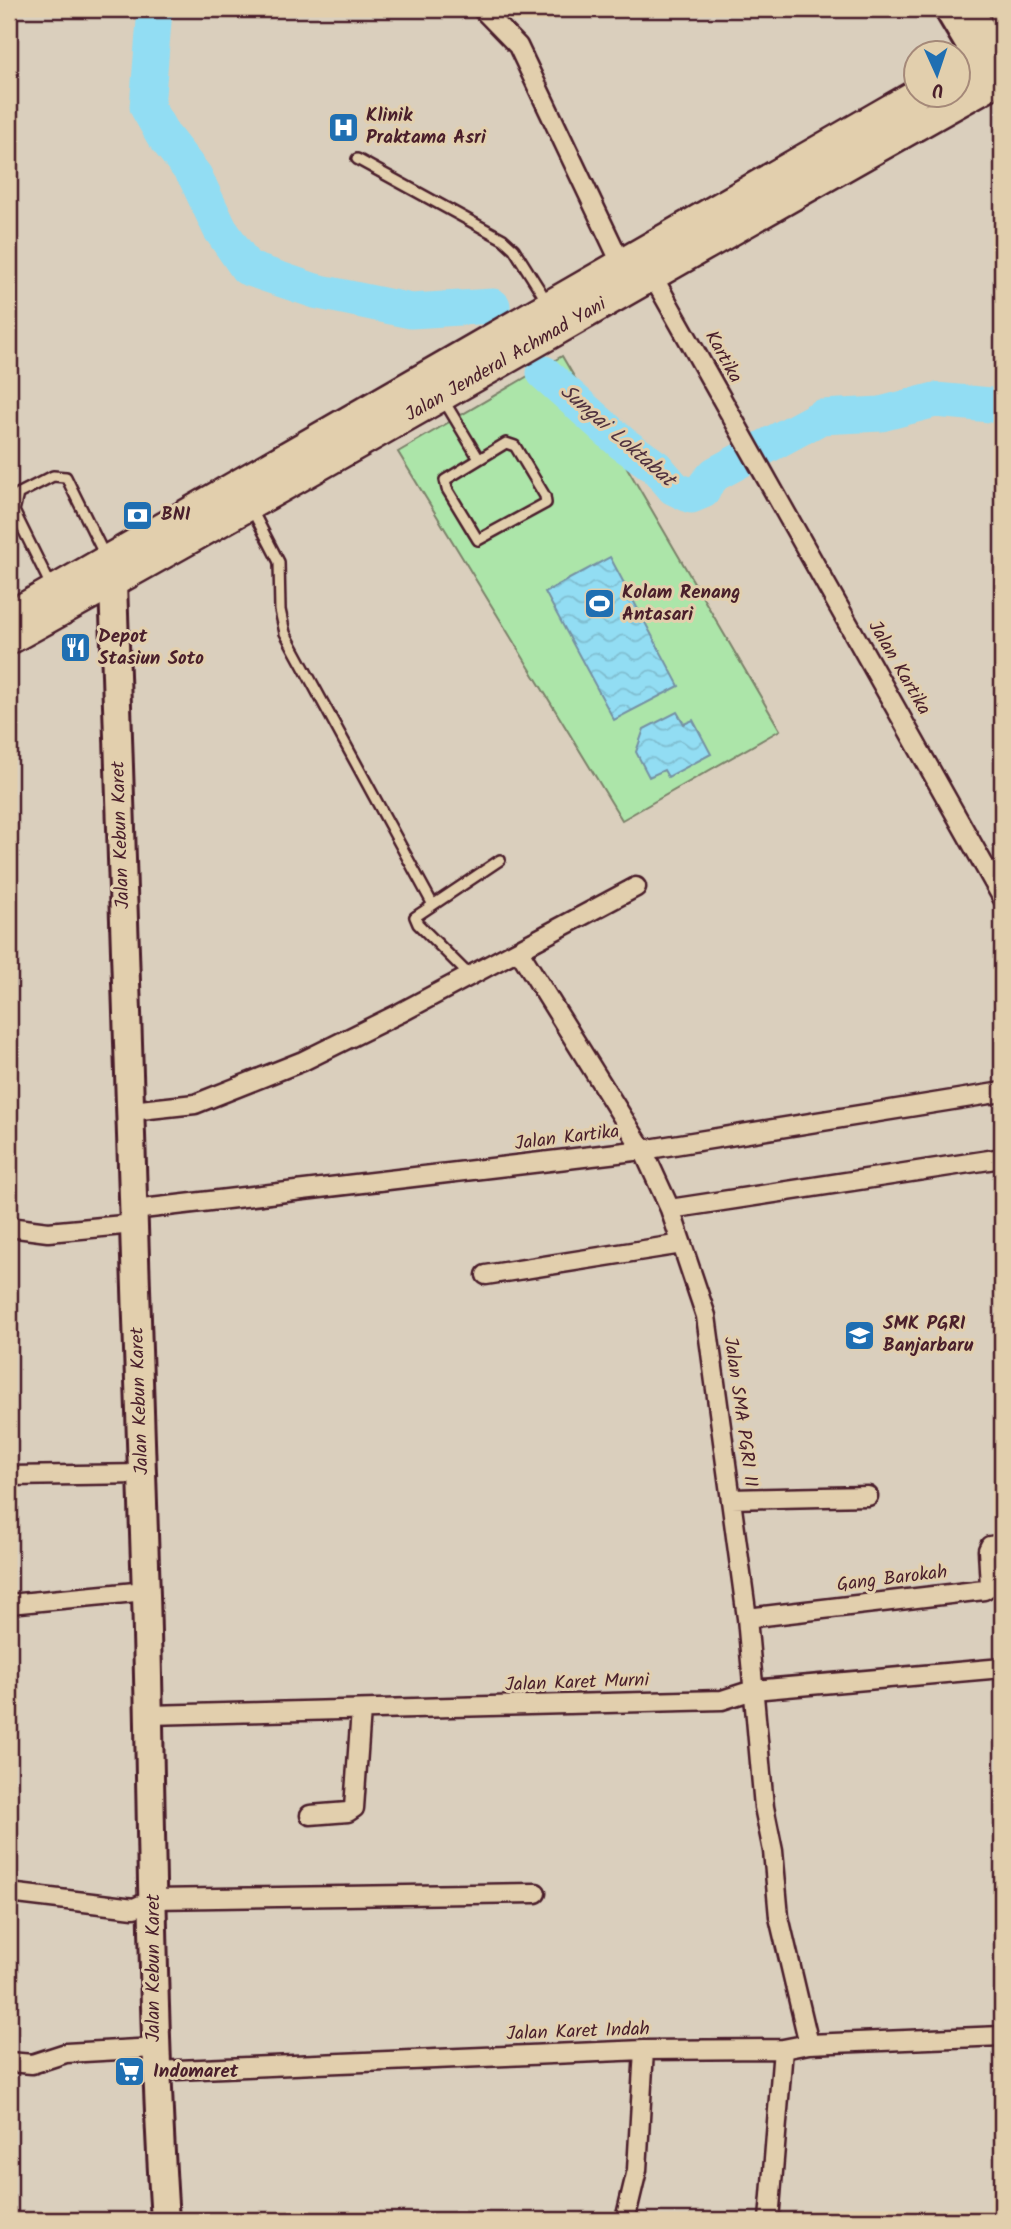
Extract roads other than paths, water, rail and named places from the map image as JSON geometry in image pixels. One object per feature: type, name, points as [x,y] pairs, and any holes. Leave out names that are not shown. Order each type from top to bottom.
[{"type":"highway","name":"Jalan Jenderal Achmad Yani","points":[[9,640],[110,571],[530,331],[652,275],[747,225],[990,64]]},
{"type":"highway","name":"Jalan Jenderal Achmad Yani","points":[[530,331],[549,304],[902,102]]},
{"type":"highway","name":"Jalan Jenderal Achmad Yani","points":[[9,616],[53,591],[110,571],[251,507],[377,420],[442,397],[500,348]]},
{"type":"main road","points":[[948,9],[990,64]]},
{"type":"main road","points":[[969,9],[990,64]]},
{"type":"main road","name":"Jalan Kebun Karet","points":[[110,571],[146,1591],[155,1899],[155,2060],[165,2220]]},
{"type":"street","points":[[482,9],[518,46],[621,263]]},
{"type":"street","name":"Kartika","points":[[652,275],[754,454]]},
{"type":"street","name":"Jalan Kartika","points":[[754,454],[1002,897]]},
{"type":"street","points":[[131,1111],[179,1107],[214,1098],[353,1038],[636,887]]},
{"type":"street","name":"Jalan SMA PGRI II","points":[[519,951],[643,1150],[670,1209],[706,1316],[747,1618],[764,1807],[773,1851],[779,1917],[809,2044]]},
{"type":"street","name":"Jalan Kartika","points":[[9,1227],[48,1232],[134,1217],[643,1150],[1002,1093]]},
{"type":"street","points":[[670,1209],[1002,1158]]},
{"type":"street","points":[[486,1275],[682,1244]]},
{"type":"street","points":[[9,1476],[142,1474]]},
{"type":"street","points":[[731,1499],[868,1496]]},
{"type":"street","name":"Gang Barokah","points":[[747,1618],[984,1590],[990,1586],[988,1550],[990,1546],[1002,1544]]},
{"type":"street","points":[[9,1604],[146,1591]]},
{"type":"street","name":"Jalan Karet Murni","points":[[149,1715],[722,1700],[753,1690],[1002,1668]]},
{"type":"street","points":[[310,1815],[348,1812],[355,1808],[361,1710]]},
{"type":"street","points":[[9,1894],[134,1908],[155,1899],[536,1893]]},
{"type":"street","name":"Jalan Karet Indah","points":[[9,2062],[32,2064],[66,2053],[155,2060],[783,2049],[809,2044],[1002,2036]]},
{"type":"street","points":[[769,2220],[783,2049]]},
{"type":"street","points":[[625,2220],[637,2170],[644,2050]]},
{"type":"lane","points":[[357,159],[503,239],[514,250],[549,304]]},
{"type":"lane","points":[[442,397],[479,459]]},
{"type":"lane","points":[[506,443],[512,443],[546,500],[543,505],[481,541],[476,538],[445,485],[448,477],[479,459],[506,443]]},
{"type":"lane","points":[[53,591],[14,511],[18,494],[53,477],[66,477],[110,571]]},
{"type":"lane","points":[[251,507],[279,562],[280,610],[285,633],[432,904]]},
{"type":"lane","points":[[470,976],[416,920],[416,914],[500,860]]},
{"type":"water","points":[[610,557],[679,686],[614,720],[545,592]]},
{"type":"water","points":[[677,712],[684,724],[693,720],[711,754],[668,777],[664,770],[649,777],[636,752],[644,729]]},
{"type":"waterway","name":"Sungai Loktabat","points":[[155,9],[147,107],[163,135],[195,176],[220,229],[247,268],[315,291],[411,311],[493,306]]},
{"type":"waterway","name":"Sungai Loktabat","points":[[544,373],[622,443],[656,467],[674,488],[691,496],[703,491],[715,474],[821,417],[881,414],[935,400],[1002,406]]},
{"type":"place","name":"Klinik Praktama Asri","points":[[343,127]]},
{"type":"place","name":"BNI","points":[[138,515]]},
{"type":"place","name":"Kolam Renang Antasari","points":[[599,604]]},
{"type":"place","name":"Depot Stasiun Soto","points":[[75,648]]},
{"type":"place","name":"SMK PGRI Banjarbaru","points":[[860,1335]]},
{"type":"place","name":"Indomaret","points":[[130,2072]]}]
